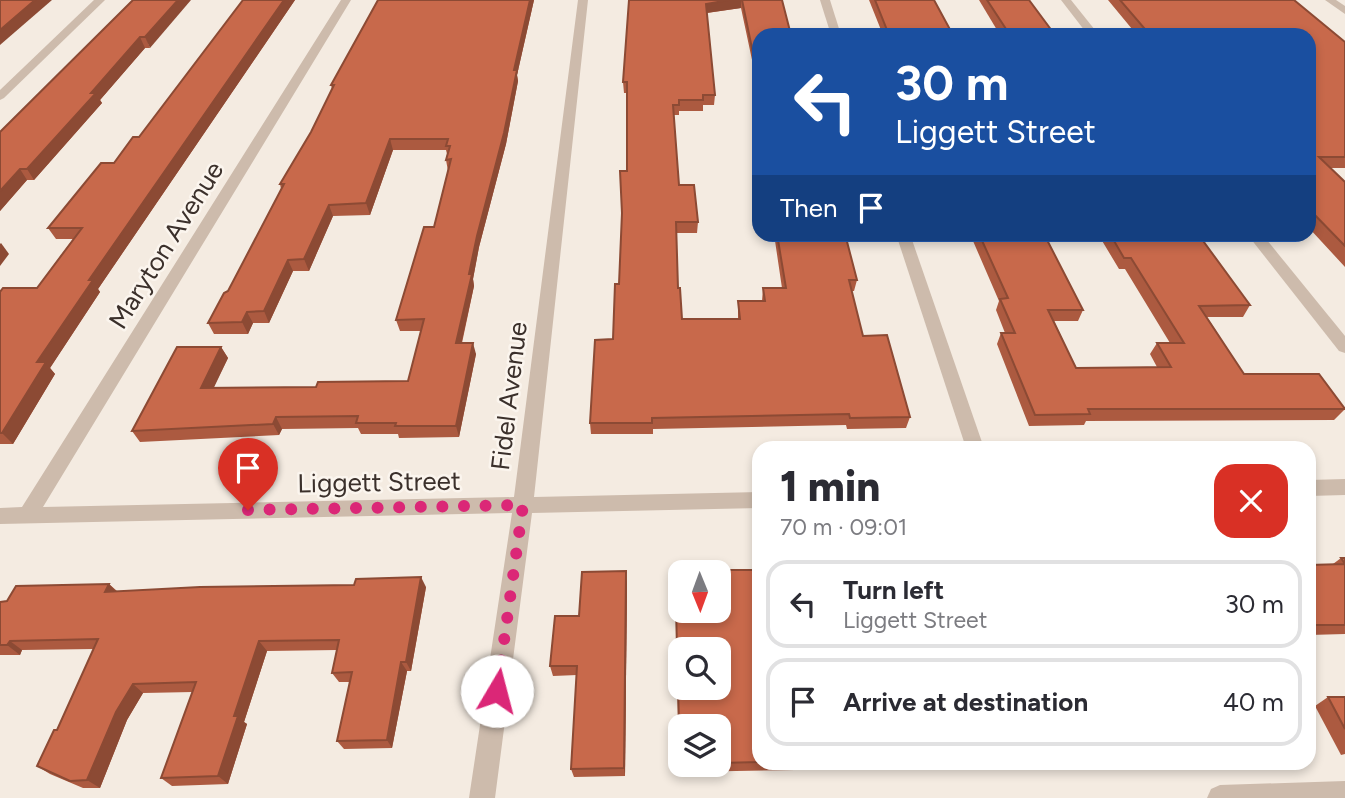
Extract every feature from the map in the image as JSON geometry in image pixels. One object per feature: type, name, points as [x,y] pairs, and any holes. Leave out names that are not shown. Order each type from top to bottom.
[{"type":"street","points":[[0,96],[100,0]]},
{"type":"street","name":"Maryton Avenue","points":[[28,515],[346,0]]},
{"type":"street","name":"Fidel Avenue","points":[[482,798],[523,505],[583,0]]},
{"type":"street","points":[[825,0],[834,28]]},
{"type":"street","points":[[1066,0],[1088,28]]},
{"type":"street","points":[[1330,0],[1345,11]]},
{"type":"street","points":[[906,242],[973,441]]},
{"type":"street","points":[[1260,242],[1345,347]]},
{"type":"street","points":[[1316,488],[1345,487]]},
{"type":"street","name":"Liggett Street","points":[[0,516],[752,500]]},
{"type":"street","points":[[1220,798],[1345,794]]},
{"type":"building","points":[[0,0],[35,0],[0,30]]},
{"type":"building","points":[[133,0],[178,0],[145,37],[140,37],[91,93],[96,93],[27,169],[20,169],[0,191],[0,132]]},
{"type":"building","points":[[243,0],[284,0],[89,280],[93,280],[37,362],[46,362],[0,433],[0,292],[3,288],[37,288],[82,228],[48,228],[101,163],[114,163],[133,137],[139,137]]},
{"type":"building","points":[[378,0],[530,0],[514,70],[517,70],[504,133],[477,236],[469,274],[472,274],[456,343],[473,343],[456,426],[356,423],[358,416],[276,417],[273,424],[132,431],[177,347],[221,347],[201,388],[316,387],[318,382],[408,381],[424,319],[396,320],[424,227],[434,227],[451,159],[446,160],[450,146],[446,146],[448,139],[390,139],[366,203],[329,205],[304,259],[288,260],[264,311],[247,312],[242,322],[208,323],[224,293],[228,291],[284,184],[280,184],[311,132],[334,85],[331,85]]},
{"type":"building","points":[[629,0],[729,0],[706,4],[715,95],[703,95],[703,100],[679,100],[679,105],[673,105],[679,185],[694,185],[698,222],[676,222],[682,319],[740,319],[738,301],[765,301],[763,288],[786,288],[778,242],[847,242],[857,280],[849,280],[863,336],[887,335],[910,417],[850,418],[849,414],[652,418],[652,423],[590,423],[595,340],[613,339],[615,284],[619,284],[622,213],[620,171],[627,171],[627,82],[623,82]]},
{"type":"building","points":[[742,0],[782,0],[789,28],[752,28],[752,48]]},
{"type":"building","points":[[875,0],[934,0],[949,28],[886,28]]},
{"type":"building","points":[[987,0],[1029,0],[1050,28],[1005,28]]},
{"type":"building","points":[[1120,0],[1294,0],[1345,42],[1345,157],[1319,157],[1345,182],[1345,246],[1316,216],[1316,28],[1144,28]]},
{"type":"building","points":[[983,242],[1048,242],[1083,310],[1048,310],[1076,368],[1171,367],[1157,343],[1184,343],[1131,258],[1124,258],[1115,242],[1204,242],[1250,305],[1199,306],[1244,374],[1319,374],[1345,409],[1088,409],[1090,414],[1035,415],[1001,333],[1015,333],[1000,299],[1008,298]]},
{"type":"building","points":[[1345,564],[1345,625],[1316,625],[1316,565]]},
{"type":"building","points":[[732,570],[752,570],[752,762],[731,763],[731,714],[679,714],[678,700],[731,700],[731,637],[677,637],[676,623],[732,623]]},
{"type":"building","points":[[626,571],[624,768],[571,769],[577,666],[550,666],[555,616],[579,616],[582,572]]},
{"type":"building","points":[[421,577],[406,662],[401,662],[387,740],[337,741],[352,672],[332,673],[339,640],[259,641],[234,716],[238,716],[218,776],[161,778],[196,682],[133,684],[116,712],[87,780],[70,781],[37,766],[54,730],[57,730],[98,639],[10,641],[7,645],[0,645],[0,602],[7,601],[16,586],[109,584],[105,592],[200,587],[354,585],[356,579]]},
{"type":"building","points":[[1328,697],[1345,697],[1345,729]]},
{"type":"route","points":[[248,510],[523,505],[497,691]]}]
